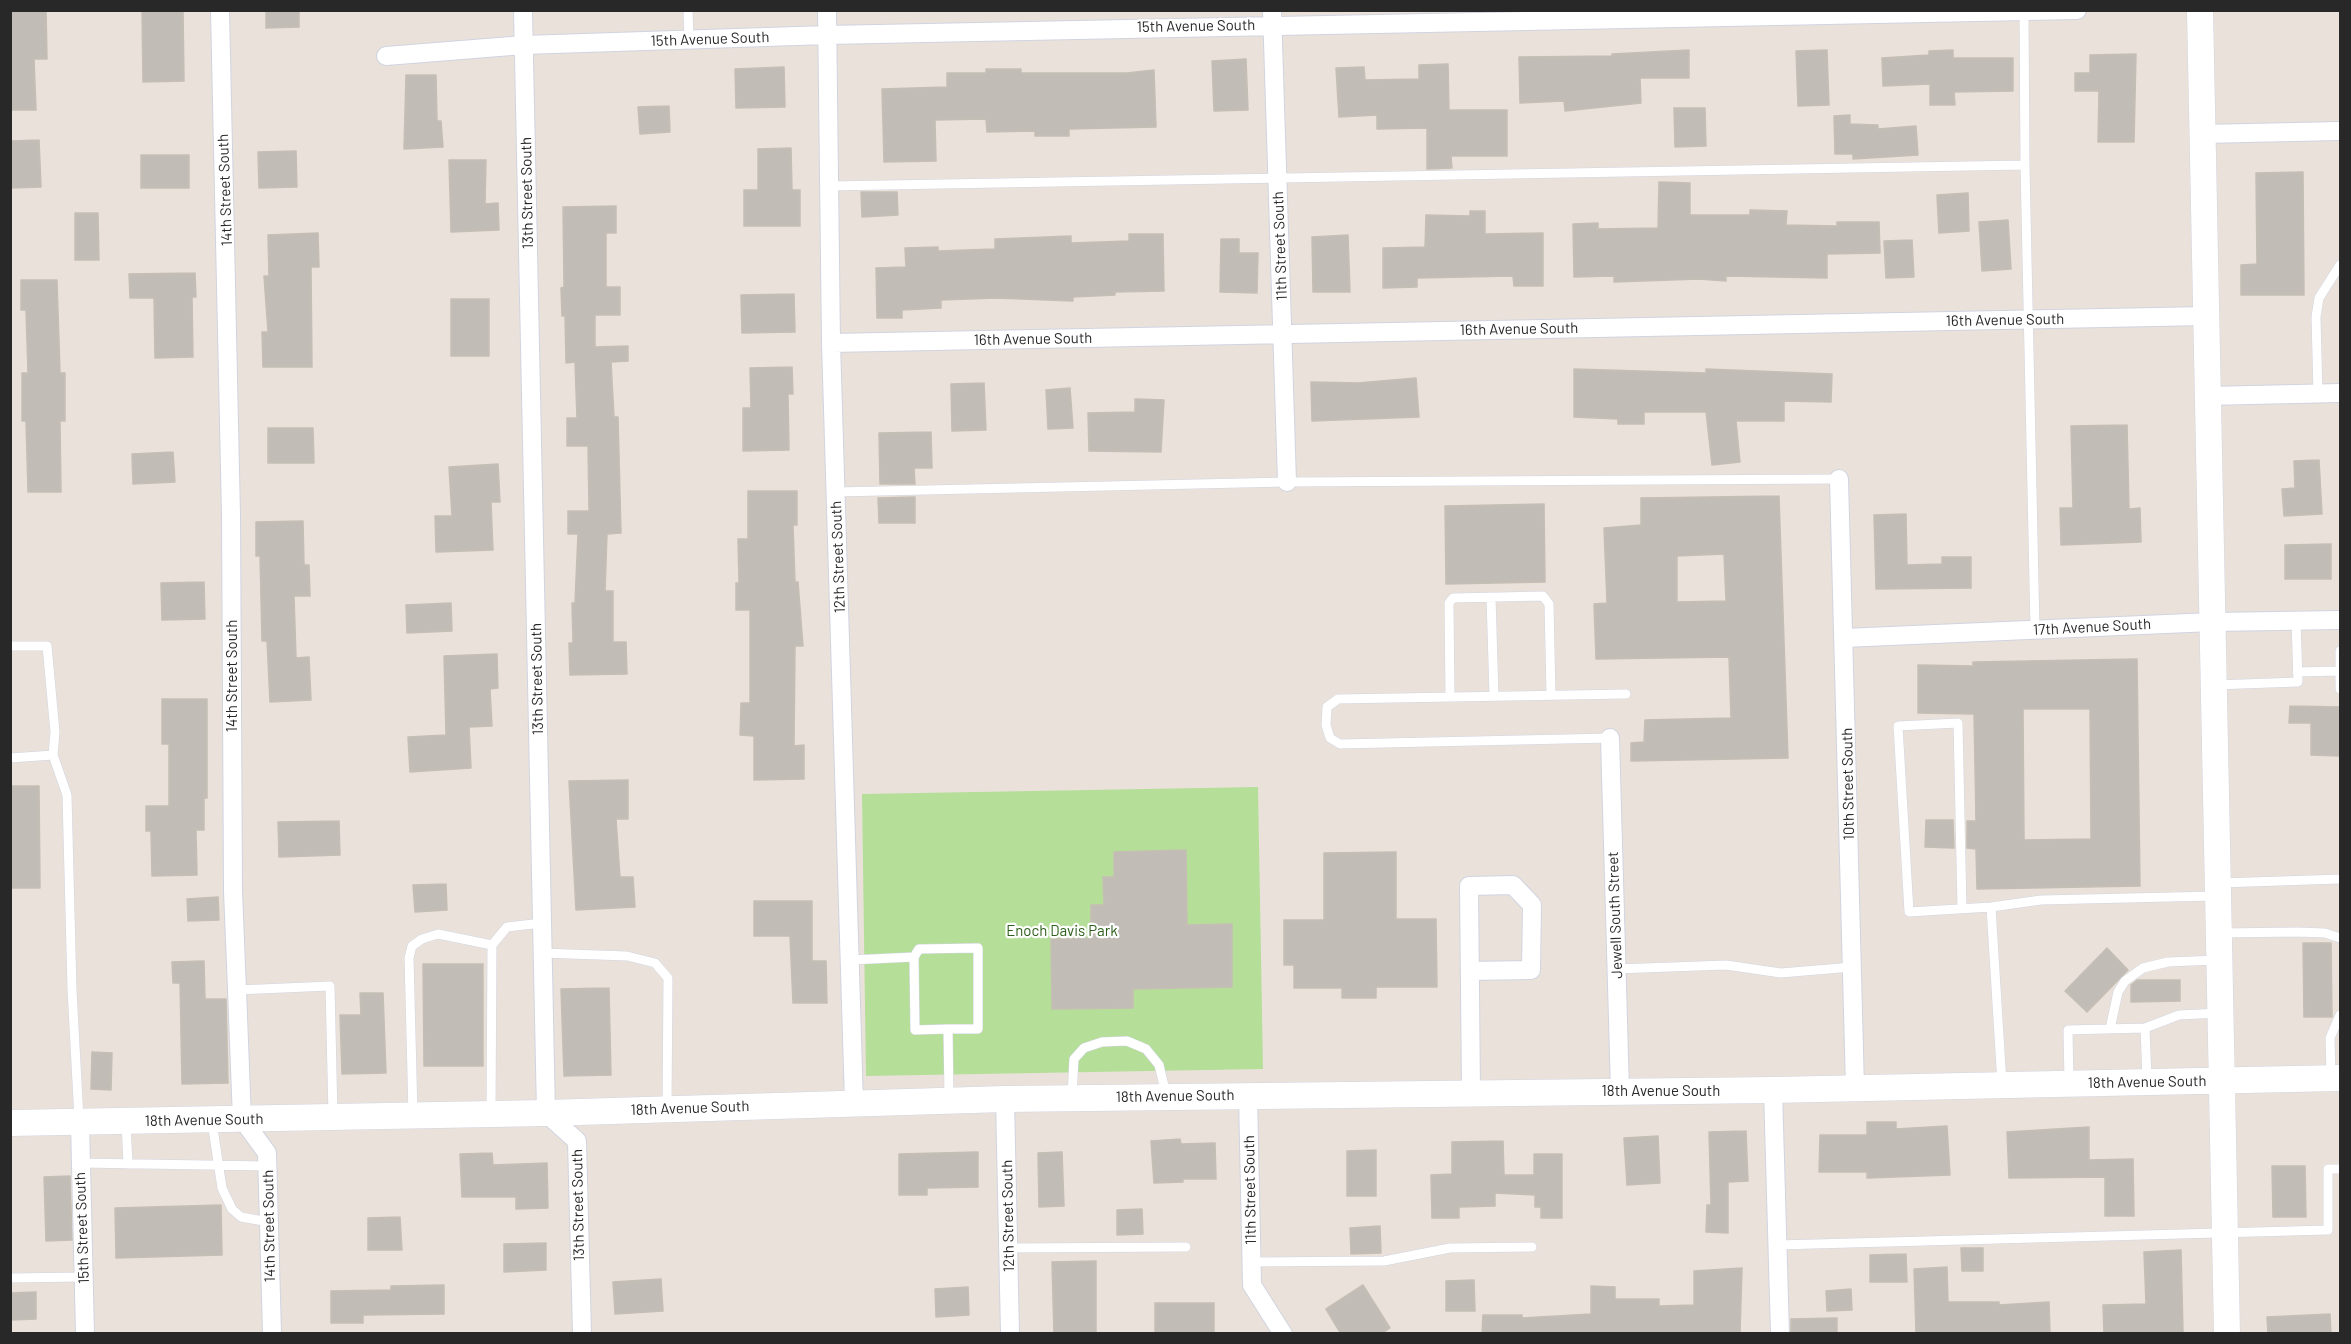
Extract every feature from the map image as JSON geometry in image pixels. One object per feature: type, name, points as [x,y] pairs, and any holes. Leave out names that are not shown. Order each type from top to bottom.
[{"type":"street","name":"14th Street South","points":[[220,10],[231,515],[233,891],[242,1119],[267,1153],[272,1334]]},
{"type":"street","name":"13th Street South","points":[[523,10],[546,1113],[577,1141],[582,1334]]},
{"type":"street","name":"12th Street South","points":[[826,10],[831,343],[854,1103]]},
{"type":"street","name":"15th Avenue South","points":[[386,56],[524,45],[1272,17],[2077,10]]},
{"type":"street","points":[[2200,10],[2227,1334]]},
{"type":"street","name":"11th Street South","points":[[1272,17],[1287,482]]},
{"type":"street","points":[[2202,134],[2340,131]]},
{"type":"street","name":"16th Avenue South","points":[[831,343],[2206,316]]},
{"type":"street","points":[[2208,396],[2340,393]]},
{"type":"street","name":"10th Street South","points":[[1839,479],[1856,1088]]},
{"type":"street","name":"17th Avenue South","points":[[1844,638],[2212,622],[2340,620]]},
{"type":"street","name":"Jewell South Street","points":[[1610,738],[1620,1091]]},
{"type":"street","points":[[1470,971],[1531,970],[1532,905],[1513,885],[1469,886],[1471,1093]]},
{"type":"street","name":"18th Avenue South","points":[[10,1123],[546,1113],[1005,1099],[1773,1090],[2336,1078]]},
{"type":"street","points":[[1773,1090],[1780,1334]]},
{"type":"street","name":"11th Street South","points":[[1248,1095],[1252,1285],[1282,1334]]},
{"type":"street","name":"12th Street South","points":[[1005,1099],[1010,1334]]},
{"type":"street","name":"15th Street South","points":[[80,1122],[84,1334]]},
{"type":"lane","points":[[688,10],[689,39]]},
{"type":"lane","points":[[2024,11],[2035,630]]},
{"type":"lane","points":[[829,186],[2025,165]]},
{"type":"lane","points":[[2318,394],[2316,317],[2319,298],[2340,265]]},
{"type":"lane","points":[[836,492],[1287,482],[1839,479]]},
{"type":"lane","points":[[1450,697],[1449,603],[1453,598],[1491,597],[1543,596],[1547,600],[1551,695]]},
{"type":"lane","points":[[1491,597],[1494,696]]},
{"type":"lane","points":[[2213,685],[2298,682],[2296,620]]},
{"type":"lane","points":[[10,646],[47,646],[55,732],[53,755],[67,795],[72,990],[80,1122]]},
{"type":"lane","points":[[2340,651],[2340,689]]},
{"type":"lane","points":[[2297,672],[2340,671]]},
{"type":"lane","points":[[1610,738],[1340,744],[1330,738],[1326,725],[1327,707],[1338,699],[1626,693]]},
{"type":"lane","points":[[1962,908],[1958,723],[1898,726],[1909,912],[1991,906],[2041,900],[2340,879]]},
{"type":"lane","points":[[10,758],[53,755]]},
{"type":"lane","points":[[1991,906],[2002,1084]]},
{"type":"lane","points":[[490,1113],[492,945],[507,927],[542,923]]},
{"type":"lane","points":[[2218,933],[2325,933],[2340,938]]},
{"type":"lane","points":[[413,1115],[409,958],[412,946],[422,939],[438,934],[492,945]]},
{"type":"lane","points":[[978,948],[978,1029],[948,1029],[915,1030],[914,957],[919,949],[978,948]]},
{"type":"lane","points":[[542,953],[627,956],[655,963],[668,978],[667,1109]]},
{"type":"lane","points":[[850,960],[914,957]]},
{"type":"lane","points":[[2110,1029],[2118,992],[2125,981],[2143,968],[2168,962],[2219,960]]},
{"type":"lane","points":[[1616,969],[1726,965],[1781,973],[1852,967]]},
{"type":"lane","points":[[237,990],[330,986],[333,1117]]},
{"type":"lane","points":[[2069,1083],[2068,1030],[2145,1028],[2179,1015],[2220,1013]]},
{"type":"lane","points":[[2336,1078],[2330,1038],[2340,1015]]},
{"type":"lane","points":[[2145,1028],[2147,1082]]},
{"type":"lane","points":[[948,1029],[949,1101]]},
{"type":"lane","points":[[1071,1098],[1074,1059],[1084,1048],[1102,1042],[1128,1041],[1146,1049],[1159,1065],[1166,1096]]},
{"type":"lane","points":[[212,1120],[217,1167],[222,1188],[232,1209],[241,1217],[269,1222]]},
{"type":"lane","points":[[126,1121],[128,1164]]},
{"type":"lane","points":[[80,1162],[217,1167],[268,1166]]},
{"type":"lane","points":[[1778,1245],[2328,1230],[2328,1169],[2340,1169]]},
{"type":"lane","points":[[1008,1248],[1186,1246]]},
{"type":"lane","points":[[1252,1262],[1384,1261],[1450,1248],[1532,1247]]},
{"type":"lane","points":[[10,1278],[83,1277]]},
{"type":"green space","name":"Enoch Davis Park","points":[[1258,787],[1263,1069],[866,1076],[862,794]]},
{"type":"building","points":[[10,10],[46,10],[47,59],[34,59],[36,110],[10,110]]},
{"type":"building","points":[[142,10],[183,10],[184,81],[143,82]]},
{"type":"building","points":[[266,10],[299,10],[299,27],[266,28]]},
{"type":"building","points":[[1689,50],[1689,78],[1640,78],[1641,103],[1565,111],[1564,101],[1520,103],[1519,57],[1612,56],[1612,54]]},
{"type":"building","points":[[1827,50],[1829,105],[1798,106],[1796,51]]},
{"type":"building","points":[[1953,50],[1953,58],[2013,58],[2013,91],[1954,92],[1955,105],[1930,105],[1930,84],[1883,86],[1882,58],[1929,55],[1929,51]]},
{"type":"building","points":[[2136,54],[2134,142],[2098,142],[2099,91],[2075,91],[2075,73],[2090,73],[2090,55]]},
{"type":"building","points":[[1246,59],[1248,110],[1214,111],[1212,61]]},
{"type":"building","points":[[1448,64],[1449,110],[1507,110],[1507,156],[1451,156],[1452,168],[1427,169],[1427,128],[1377,129],[1377,115],[1339,117],[1336,68],[1364,67],[1365,80],[1419,79],[1419,65]]},
{"type":"building","points":[[784,67],[785,107],[736,108],[735,69]]},
{"type":"building","points":[[986,69],[1021,69],[1021,73],[1127,73],[1154,70],[1156,127],[1069,129],[1069,136],[1035,136],[1035,131],[987,132],[986,119],[935,120],[936,161],[884,162],[882,89],[947,87],[947,73],[986,73]]},
{"type":"building","points":[[406,75],[436,75],[437,121],[441,121],[443,147],[404,149]]},
{"type":"building","points":[[669,106],[670,132],[640,134],[638,107]]},
{"type":"building","points":[[1674,108],[1705,108],[1706,146],[1675,147]]},
{"type":"building","points":[[1850,115],[1850,124],[1878,125],[1878,129],[1916,126],[1918,155],[1853,159],[1853,154],[1835,154],[1834,116]]},
{"type":"building","points":[[39,140],[41,187],[10,188],[10,141]]},
{"type":"building","points":[[791,148],[792,190],[800,190],[800,226],[744,226],[744,190],[758,190],[758,149]]},
{"type":"building","points":[[296,151],[297,187],[259,188],[258,152]]},
{"type":"building","points":[[141,155],[189,155],[189,188],[141,188]]},
{"type":"building","points":[[449,160],[486,160],[485,204],[498,203],[499,230],[451,232]]},
{"type":"building","points":[[2303,172],[2304,295],[2241,295],[2241,265],[2257,264],[2256,173]]},
{"type":"building","points":[[1659,182],[1690,183],[1690,215],[1750,215],[1750,210],[1787,211],[1786,225],[1837,226],[1837,222],[1879,222],[1880,253],[1827,254],[1827,278],[1726,276],[1726,281],[1699,279],[1614,282],[1614,276],[1574,277],[1573,224],[1598,223],[1598,229],[1658,228]]},
{"type":"building","points":[[861,192],[897,192],[898,215],[862,217]]},
{"type":"building","points":[[1968,193],[1969,231],[1939,233],[1937,195]]},
{"type":"building","points":[[616,206],[616,233],[606,233],[606,287],[620,287],[620,315],[595,315],[595,347],[628,346],[628,361],[611,362],[614,417],[618,417],[621,533],[607,534],[605,591],[613,591],[613,642],[626,642],[627,674],[570,675],[569,643],[573,643],[572,603],[575,603],[578,534],[568,534],[568,511],[589,511],[588,446],[567,446],[567,418],[577,418],[575,362],[566,363],[565,316],[562,316],[563,207]]},
{"type":"building","points":[[1470,211],[1485,211],[1485,234],[1543,233],[1543,286],[1514,286],[1513,276],[1417,278],[1417,287],[1383,288],[1383,248],[1425,247],[1426,215],[1470,216]]},
{"type":"building","points":[[75,213],[98,213],[99,260],[75,260]]},
{"type":"building","points":[[2008,220],[2011,269],[1982,271],[1979,222]]},
{"type":"building","points":[[318,233],[319,267],[311,267],[312,367],[263,367],[262,332],[268,332],[264,276],[269,276],[268,235]]},
{"type":"building","points":[[1129,234],[1163,234],[1164,291],[1115,292],[1115,295],[1073,297],[1073,301],[996,298],[941,300],[941,308],[902,310],[902,318],[877,318],[876,268],[906,267],[905,248],[938,247],[938,251],[995,249],[995,239],[1071,236],[1071,243],[1129,241]]},
{"type":"building","points":[[1348,235],[1350,292],[1313,292],[1312,237]]},
{"type":"building","points":[[1221,239],[1239,239],[1239,253],[1258,253],[1257,293],[1220,292]]},
{"type":"building","points":[[1912,240],[1914,277],[1886,278],[1884,241]]},
{"type":"building","points":[[195,273],[196,297],[192,297],[193,357],[155,358],[154,298],[130,298],[129,274]]},
{"type":"building","points":[[21,280],[57,280],[60,373],[65,373],[65,421],[60,421],[61,492],[28,492],[26,421],[22,421],[22,373],[28,373],[26,310],[21,310]]},
{"type":"building","points":[[794,294],[795,332],[742,333],[741,295]]},
{"type":"building","points":[[451,299],[489,299],[489,356],[451,356]]},
{"type":"building","points":[[792,367],[793,394],[788,394],[789,450],[743,451],[743,408],[751,408],[750,368]]},
{"type":"building","points":[[1574,369],[1706,373],[1706,369],[1832,374],[1831,402],[1784,401],[1784,421],[1736,421],[1740,462],[1712,465],[1706,412],[1644,412],[1644,424],[1618,424],[1618,419],[1574,417]]},
{"type":"building","points":[[1416,378],[1419,417],[1312,421],[1311,382],[1358,383]]},
{"type":"building","points":[[984,383],[986,430],[952,431],[951,384]]},
{"type":"building","points":[[1070,388],[1073,428],[1048,429],[1046,390]]},
{"type":"building","points":[[1135,399],[1164,400],[1161,452],[1089,451],[1088,413],[1135,412]]},
{"type":"building","points":[[2127,425],[2129,509],[2140,508],[2141,542],[2061,545],[2060,508],[2073,508],[2071,426]]},
{"type":"building","points":[[268,428],[313,428],[314,463],[268,463]]},
{"type":"building","points":[[931,432],[932,468],[914,468],[915,484],[880,484],[879,433]]},
{"type":"building","points":[[173,452],[175,482],[133,484],[132,454]]},
{"type":"building","points":[[2319,460],[2322,514],[2284,516],[2282,489],[2295,488],[2294,461]]},
{"type":"building","points":[[498,464],[500,502],[491,502],[493,550],[436,552],[435,516],[452,516],[449,467]]},
{"type":"building","points":[[748,491],[797,491],[797,525],[793,525],[795,582],[798,582],[803,646],[795,646],[794,746],[804,745],[804,779],[754,780],[754,736],[740,735],[741,703],[750,703],[750,610],[736,610],[736,583],[739,583],[738,539],[748,539]]},
{"type":"building","points":[[1779,496],[1788,758],[1631,761],[1631,743],[1644,742],[1645,720],[1731,718],[1729,657],[1596,659],[1594,604],[1607,603],[1604,528],[1641,525],[1641,498]],"holes":[[[1724,554],[1726,601],[1677,602],[1677,556]]]},
{"type":"building","points":[[915,497],[915,523],[879,523],[878,498]]},
{"type":"building","points":[[1544,504],[1545,582],[1446,584],[1445,506]]},
{"type":"building","points":[[1906,514],[1907,565],[1942,564],[1942,557],[1971,557],[1971,588],[1876,589],[1874,515]]},
{"type":"building","points":[[303,521],[304,565],[309,565],[310,596],[294,596],[296,658],[309,657],[311,700],[270,702],[267,641],[262,641],[260,556],[256,556],[256,522]]},
{"type":"building","points":[[2331,544],[2331,579],[2285,579],[2285,545]]},
{"type":"building","points":[[204,582],[205,619],[162,620],[161,583]]},
{"type":"building","points":[[451,603],[452,631],[407,633],[406,605]]},
{"type":"building","points":[[497,654],[498,688],[490,689],[492,726],[469,727],[471,768],[410,772],[408,737],[446,735],[444,656]]},
{"type":"building","points":[[2137,659],[2140,886],[1977,889],[1976,849],[1967,848],[1967,821],[1976,821],[1974,714],[1918,713],[1918,665],[1973,666],[1973,662]],"holes":[[[2023,709],[2090,709],[2091,839],[2024,840]]]},
{"type":"building","points":[[162,699],[207,699],[207,798],[204,798],[204,830],[196,830],[197,875],[152,876],[151,831],[146,831],[146,806],[169,806],[169,744],[162,744]]},
{"type":"building","points":[[2290,706],[2340,707],[2340,756],[2311,755],[2311,723],[2289,723]]},
{"type":"building","points":[[628,780],[628,819],[616,819],[620,877],[633,877],[635,907],[576,910],[569,781]]},
{"type":"building","points":[[10,786],[39,786],[40,888],[10,888]]},
{"type":"building","points":[[1926,820],[1953,820],[1954,848],[1925,847]]},
{"type":"building","points":[[339,821],[340,855],[279,857],[278,822]]},
{"type":"building","points":[[1186,850],[1187,925],[1232,924],[1232,987],[1133,989],[1133,1008],[1052,1009],[1051,939],[1091,938],[1091,905],[1104,905],[1103,877],[1114,877],[1114,852]]},
{"type":"building","points":[[1396,852],[1396,919],[1436,919],[1437,987],[1376,987],[1376,998],[1342,998],[1342,988],[1294,988],[1294,965],[1284,965],[1284,920],[1324,920],[1324,853]]},
{"type":"building","points":[[446,884],[447,910],[415,912],[413,885]]},
{"type":"building","points":[[218,897],[219,920],[188,921],[187,899]]},
{"type":"building","points":[[754,901],[812,901],[812,961],[826,961],[827,1003],[793,1003],[790,936],[754,936]]},
{"type":"building","points":[[2303,943],[2331,943],[2332,1017],[2304,1017]]},
{"type":"building","points":[[2107,948],[2128,970],[2087,1012],[2065,991]]},
{"type":"building","points":[[204,961],[205,999],[226,999],[228,1083],[182,1084],[180,983],[173,983],[172,962]]},
{"type":"building","points":[[423,964],[483,964],[483,1066],[424,1066]]},
{"type":"building","points":[[2137,980],[2180,980],[2180,1001],[2131,1002],[2131,985]]},
{"type":"building","points":[[609,988],[611,1075],[564,1076],[561,989]]},
{"type":"building","points":[[360,993],[383,993],[386,1073],[342,1074],[340,1015],[361,1015]]},
{"type":"building","points":[[92,1052],[112,1053],[111,1090],[91,1089]]},
{"type":"building","points":[[1867,1122],[1896,1122],[1896,1129],[1947,1126],[1950,1175],[1867,1178],[1867,1172],[1819,1172],[1820,1135],[1867,1135]]},
{"type":"building","points":[[2089,1127],[2089,1160],[2133,1159],[2134,1216],[2105,1216],[2105,1177],[2009,1178],[2007,1132]]},
{"type":"building","points":[[1746,1131],[1748,1181],[1728,1182],[1728,1233],[1706,1232],[1707,1205],[1711,1205],[1709,1132]]},
{"type":"building","points":[[1658,1136],[1660,1183],[1627,1185],[1624,1138]]},
{"type":"building","points":[[1180,1139],[1181,1144],[1215,1143],[1216,1179],[1183,1179],[1183,1182],[1154,1183],[1151,1141]]},
{"type":"building","points":[[1503,1141],[1504,1175],[1534,1175],[1534,1154],[1562,1154],[1562,1218],[1541,1218],[1541,1207],[1535,1207],[1535,1195],[1495,1193],[1495,1206],[1459,1207],[1459,1218],[1432,1218],[1431,1175],[1452,1174],[1452,1142]]},
{"type":"building","points":[[1376,1150],[1376,1196],[1347,1196],[1347,1151]]},
{"type":"building","points":[[978,1152],[978,1187],[927,1188],[927,1195],[899,1195],[899,1154]]},
{"type":"building","points":[[1062,1152],[1064,1206],[1039,1207],[1038,1153]]},
{"type":"building","points":[[492,1153],[493,1165],[547,1163],[548,1208],[516,1209],[516,1197],[462,1197],[460,1154]]},
{"type":"building","points":[[2272,1166],[2305,1166],[2306,1217],[2273,1217]]},
{"type":"building","points":[[70,1176],[72,1240],[46,1241],[44,1177]]},
{"type":"building","points":[[221,1205],[222,1255],[116,1258],[115,1208]]},
{"type":"building","points":[[1142,1209],[1143,1234],[1117,1235],[1117,1210]]},
{"type":"building","points":[[400,1217],[402,1250],[368,1250],[368,1218]]},
{"type":"building","points":[[1380,1226],[1381,1253],[1351,1254],[1350,1228]]},
{"type":"building","points":[[546,1243],[546,1270],[504,1272],[504,1244]]},
{"type":"building","points":[[1961,1248],[1983,1248],[1983,1271],[1962,1271]]},
{"type":"building","points":[[2181,1250],[2183,1332],[2104,1334],[2103,1305],[2146,1304],[2144,1252]]},
{"type":"building","points":[[1906,1254],[1907,1282],[1870,1282],[1870,1255]]},
{"type":"building","points":[[1096,1261],[1096,1334],[1054,1334],[1052,1262]]},
{"type":"building","points":[[1947,1267],[1948,1302],[1999,1302],[1999,1305],[2049,1302],[2050,1334],[1916,1334],[1914,1269]]},
{"type":"building","points":[[1742,1268],[1740,1334],[1482,1334],[1483,1315],[1522,1315],[1522,1318],[1591,1314],[1591,1286],[1615,1287],[1615,1299],[1659,1299],[1659,1306],[1694,1305],[1694,1271]]},
{"type":"building","points":[[661,1279],[663,1311],[615,1314],[613,1282]]},
{"type":"building","points":[[1474,1280],[1475,1311],[1446,1311],[1446,1281]]},
{"type":"building","points":[[444,1285],[444,1314],[363,1315],[363,1323],[331,1323],[331,1291],[391,1290],[391,1286]]},
{"type":"building","points":[[1363,1285],[1390,1328],[1381,1334],[1341,1334],[1326,1309]]},
{"type":"building","points":[[968,1287],[969,1315],[936,1317],[935,1289]]},
{"type":"building","points":[[1851,1289],[1852,1310],[1827,1311],[1826,1291]]},
{"type":"building","points":[[36,1292],[36,1319],[10,1320],[10,1293]]},
{"type":"building","points":[[1155,1303],[1214,1303],[1214,1334],[1155,1334]]},
{"type":"building","points":[[2330,1314],[2331,1334],[2268,1334],[2267,1317]]},
{"type":"building","points":[[1837,1318],[1837,1334],[1791,1334],[1791,1319]]}]
